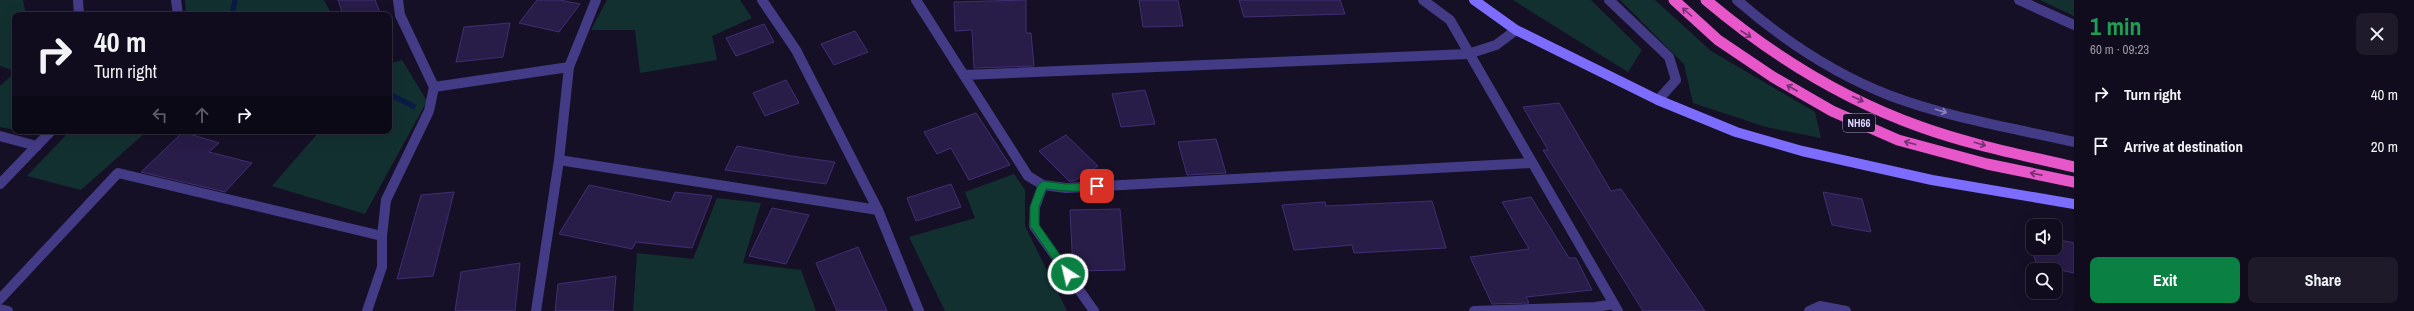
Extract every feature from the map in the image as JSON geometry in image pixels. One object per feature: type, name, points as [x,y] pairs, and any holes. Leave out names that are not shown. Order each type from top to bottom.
[{"type":"highway","name":"NH66","points":[[1674,0],[1718,40],[1773,77],[1839,114],[1898,140],[1987,164],[2074,182]]},
{"type":"highway","name":"NH66","points":[[1706,0],[1735,27],[1793,65],[1854,97],[1921,127],[2007,152],[2074,167]]},
{"type":"main road","points":[[1474,0],[1516,30],[1658,100],[1736,132],[1802,150],[1932,180],[2074,204]]},
{"type":"street","points":[[78,0],[78,12]]},
{"type":"street","points":[[176,0],[178,12]]},
{"type":"street","points":[[367,311],[382,266],[382,236],[386,200],[429,111],[434,86],[400,15],[398,0]]},
{"type":"street","points":[[536,311],[559,160],[569,67],[596,0]]},
{"type":"street","points":[[762,0],[796,50],[878,210],[919,311]]},
{"type":"street","points":[[916,0],[1028,176],[1043,185],[1066,188],[1531,163]]},
{"type":"street","points":[[1423,0],[1450,20],[1468,54],[1616,308]]},
{"type":"street","points":[[1609,0],[1669,57],[1676,80],[1658,100]]},
{"type":"street","points":[[1737,0],[1768,28],[1805,53],[1847,76],[1892,96],[1960,116],[2074,142]]},
{"type":"street","points":[[2019,0],[2074,25]]},
{"type":"street","points":[[964,75],[1468,54],[1496,45],[1516,30]]},
{"type":"street","points":[[434,86],[569,67]]},
{"type":"street","points":[[0,184],[48,134]]},
{"type":"street","points":[[0,136],[37,146]]},
{"type":"street","points":[[559,160],[878,210]]},
{"type":"street","points":[[0,299],[118,173],[382,236]]},
{"type":"street","points":[[1043,185],[1034,207],[1034,226],[1094,311]]},
{"type":"street","points":[[1809,311],[1820,306],[1846,311]]},
{"type":"street","points":[[1474,311],[1596,307],[1616,308]]},
{"type":"street","points":[[0,309],[8,311]]},
{"type":"green space","points":[[0,0],[23,0],[25,12],[12,12],[12,70],[0,66]]},
{"type":"green space","points":[[185,0],[324,0],[330,12],[186,12]]},
{"type":"green space","points":[[607,0],[740,0],[752,18],[712,36],[717,60],[640,73],[635,30],[591,30]]},
{"type":"green space","points":[[1513,0],[1591,0],[1642,50],[1628,72]]},
{"type":"green space","points":[[1620,0],[1655,0],[1711,51],[1815,112],[1821,138],[1766,127],[1693,103],[1684,64]]},
{"type":"green space","points":[[2040,0],[2074,0],[2074,16]]},
{"type":"green space","points":[[402,60],[427,101],[365,214],[272,186],[317,134],[392,134],[392,63]]},
{"type":"green space","points":[[12,75],[12,129],[0,127],[0,86]]},
{"type":"green space","points":[[67,134],[144,134],[81,190],[27,176]]},
{"type":"green space","points":[[1014,174],[1025,190],[1025,226],[1067,311],[945,311],[909,237],[975,218],[965,192]]},
{"type":"green space","points":[[717,198],[761,203],[743,263],[801,270],[816,311],[633,311],[637,253],[693,259]]},
{"type":"building","points":[[338,0],[375,0],[380,12],[342,12]]},
{"type":"building","points":[[537,0],[560,0],[580,4],[559,32],[519,23]]},
{"type":"building","points":[[1026,0],[1026,33],[1031,33],[1034,66],[974,68],[972,30],[955,31],[954,2]]},
{"type":"building","points":[[1139,0],[1178,0],[1183,26],[1143,27]]},
{"type":"building","points":[[1239,0],[1340,0],[1345,14],[1244,17]]},
{"type":"building","points":[[510,23],[503,57],[456,62],[464,27]]},
{"type":"building","points":[[764,24],[774,42],[736,56],[726,38]]},
{"type":"building","points":[[855,31],[868,52],[834,65],[821,44]]},
{"type":"building","points":[[786,80],[799,103],[765,116],[753,93]]},
{"type":"building","points":[[1145,90],[1155,124],[1121,127],[1112,94]]},
{"type":"building","points":[[1559,103],[1611,191],[1621,189],[1705,311],[1643,311],[1543,150],[1548,150],[1523,107]]},
{"type":"building","points":[[976,113],[1010,165],[969,180],[951,148],[937,154],[924,132]]},
{"type":"building","points":[[181,134],[190,134],[219,143],[209,152],[252,163],[225,192],[141,172]]},
{"type":"building","points":[[1066,135],[1098,166],[1074,181],[1069,181],[1039,151]]},
{"type":"building","points":[[1216,139],[1226,173],[1187,175],[1178,142]]},
{"type":"building","points":[[737,146],[835,162],[826,184],[725,170]]},
{"type":"building","points":[[951,184],[961,207],[916,221],[907,198]]},
{"type":"building","points":[[589,185],[671,202],[675,192],[712,196],[692,248],[636,242],[632,249],[559,234]]},
{"type":"building","points":[[454,192],[433,276],[397,279],[421,195]]},
{"type":"building","points":[[1823,192],[1862,199],[1871,232],[1832,225]]},
{"type":"building","points":[[1531,197],[1569,258],[1576,258],[1592,290],[1526,297],[1529,303],[1492,304],[1470,257],[1529,249],[1502,202]]},
{"type":"building","points":[[1432,201],[1446,248],[1354,253],[1352,245],[1294,250],[1282,205],[1325,202],[1326,206]]},
{"type":"building","points":[[772,208],[809,215],[786,264],[749,256]]},
{"type":"building","points":[[1120,209],[1125,270],[1073,271],[1070,210]]},
{"type":"building","points":[[2062,240],[2074,243],[2074,273],[2062,270],[2062,263],[2036,263],[2033,255],[2062,255]]},
{"type":"building","points":[[858,247],[887,311],[837,311],[816,263]]},
{"type":"building","points":[[520,263],[515,311],[455,311],[461,272]]},
{"type":"building","points":[[616,276],[613,311],[555,311],[558,284]]},
{"type":"waterway","points":[[233,12],[235,0]]},
{"type":"waterway","points":[[392,96],[413,106]]},
{"type":"route","points":[[1068,274],[1034,226],[1034,207],[1043,185],[1066,188],[1097,186]]}]
